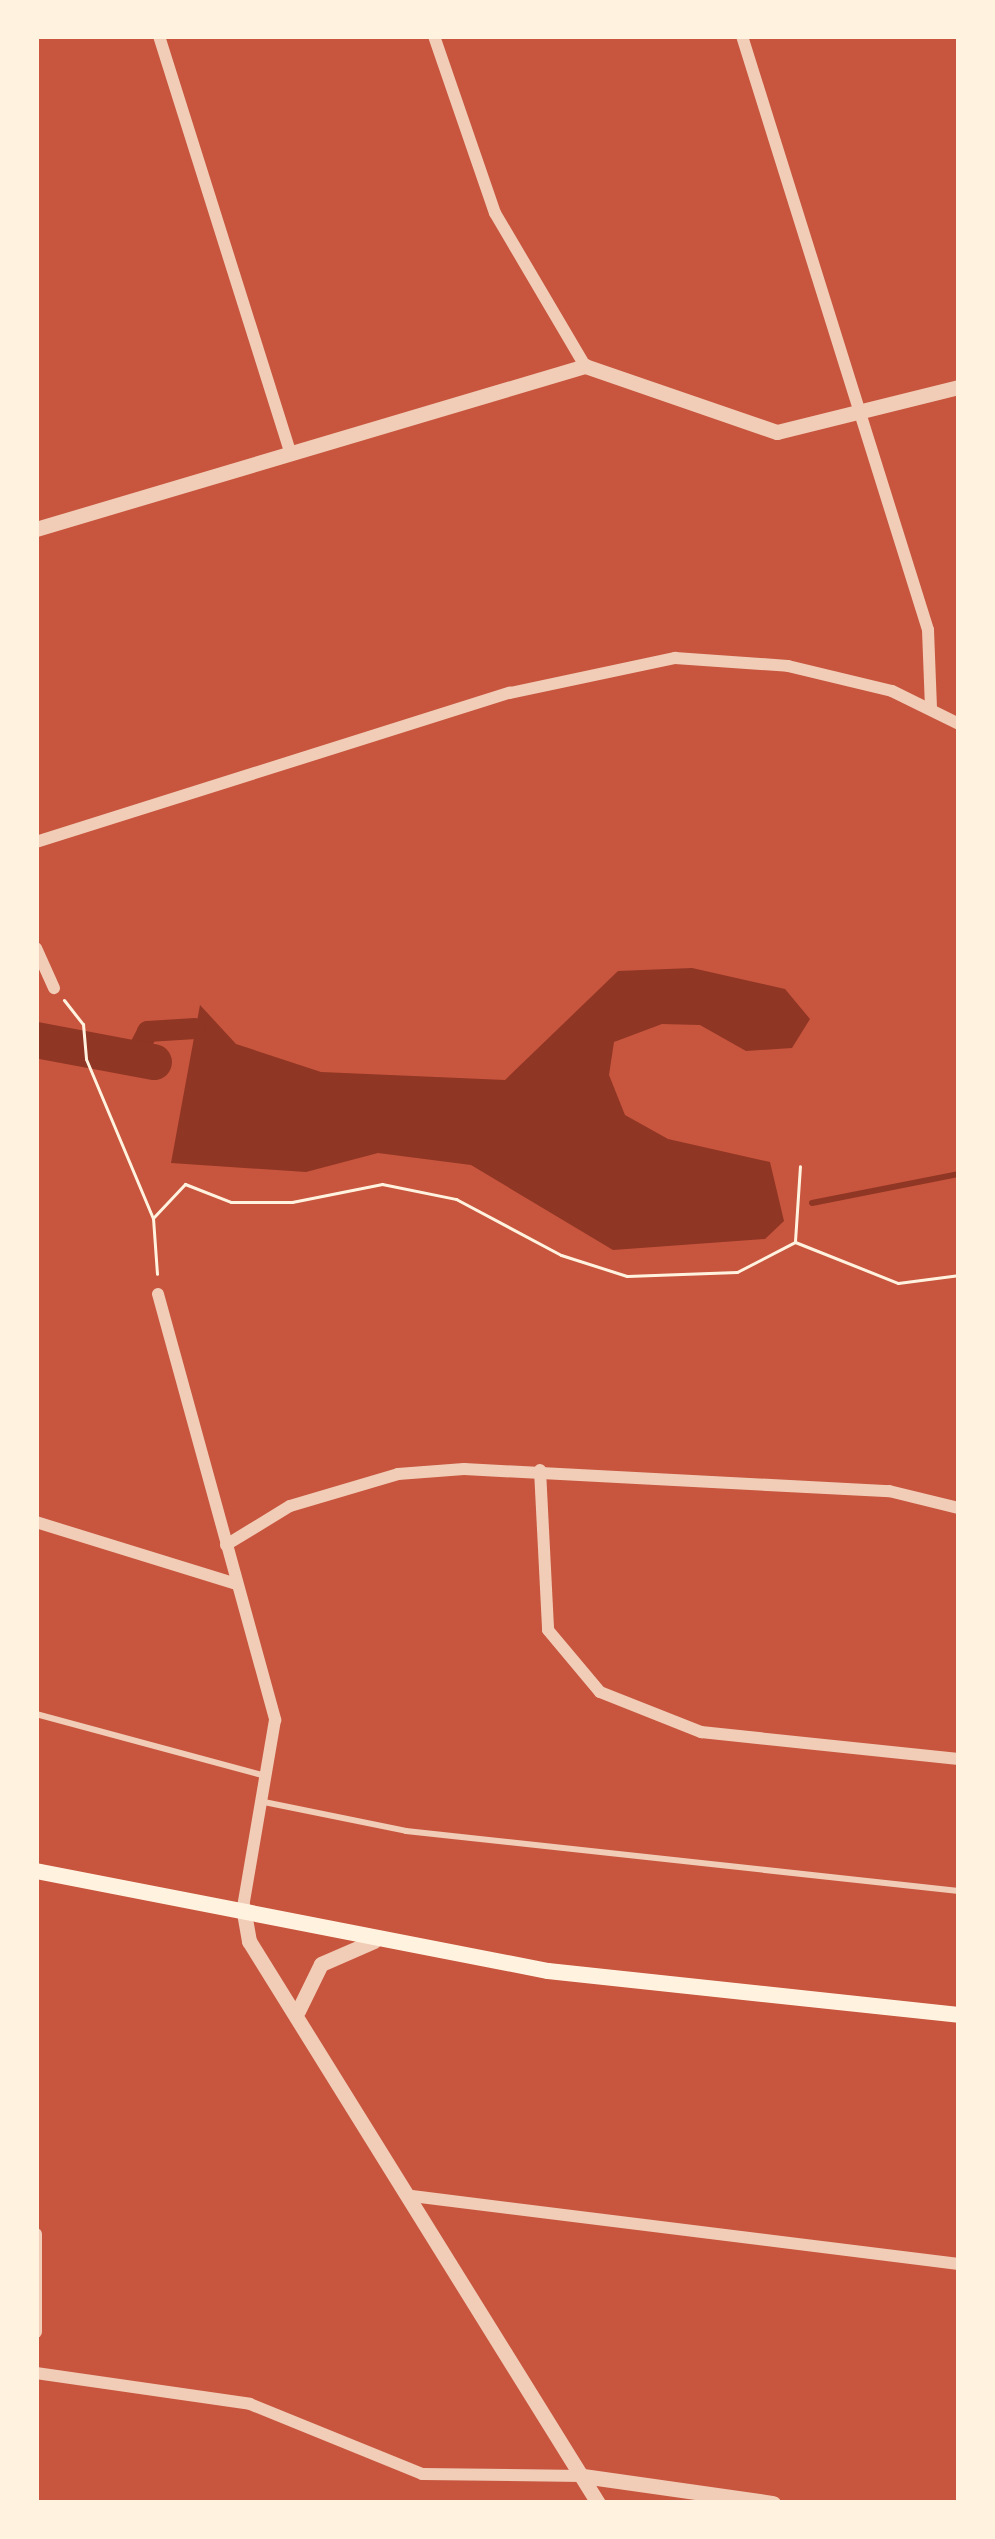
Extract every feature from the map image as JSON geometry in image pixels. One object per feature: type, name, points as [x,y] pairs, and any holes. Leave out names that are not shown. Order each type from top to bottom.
[{"type":"main road","points":[[36,1871],[243,1907],[374,1941],[718,1995],[959,2014]]},
{"type":"street","points":[[159,36],[291,454]]},
{"type":"street","points":[[434,36],[495,212],[585,366]]},
{"type":"street","points":[[742,36],[865,415],[928,630],[931,710]]},
{"type":"street","points":[[36,529],[585,366],[755,428],[804,432],[959,387]]},
{"type":"street","points":[[36,842],[611,667],[746,660],[931,710],[959,724]]},
{"type":"street","points":[[36,948],[54,988]]},
{"type":"street","points":[[158,1294],[275,1720],[270,1777],[243,1907],[249,1940],[298,2011],[598,2503]]},
{"type":"street","points":[[226,1545],[262,1516],[398,1474],[540,1469],[889,1491],[959,1508]]},
{"type":"street","points":[[540,1469],[548,1630],[600,1691],[701,1732],[959,1759]]},
{"type":"street","points":[[36,1522],[236,1584]]},
{"type":"street","points":[[298,2011],[321,1964],[374,1941]]},
{"type":"street","points":[[412,2197],[959,2264]]},
{"type":"street","points":[[36,2234],[36,2332]]},
{"type":"street","points":[[36,2373],[250,2404],[422,2474],[583,2476],[772,2503]]},
{"type":"lane","points":[[36,1714],[270,1777]]},
{"type":"lane","points":[[264,1802],[406,1832],[959,1892]]},
{"type":"path","points":[[54,988],[87,1034],[86,1059],[153,1218],[158,1294]]},
{"type":"path","points":[[795,1242],[800,1166]]},
{"type":"path","points":[[153,1218],[185,1184],[231,1202],[292,1202],[382,1184],[456,1199],[546,1249],[626,1276],[737,1272],[795,1242],[898,1283],[959,1275]]},
{"type":"shaded area","points":[[692,968],[785,989],[810,1019],[792,1048],[746,1051],[700,1025],[662,1024],[614,1042],[609,1075],[625,1115],[668,1139],[770,1162],[784,1221],[765,1239],[613,1250],[471,1165],[378,1153],[306,1172],[171,1163],[200,1005],[236,1044],[321,1072],[505,1080],[618,971]]},
{"type":"waterway","points":[[135,1055],[147,1031],[195,1028]]},
{"type":"waterway","points":[[36,1040],[154,1062]]},
{"type":"waterway","points":[[812,1203],[959,1174]]}]
